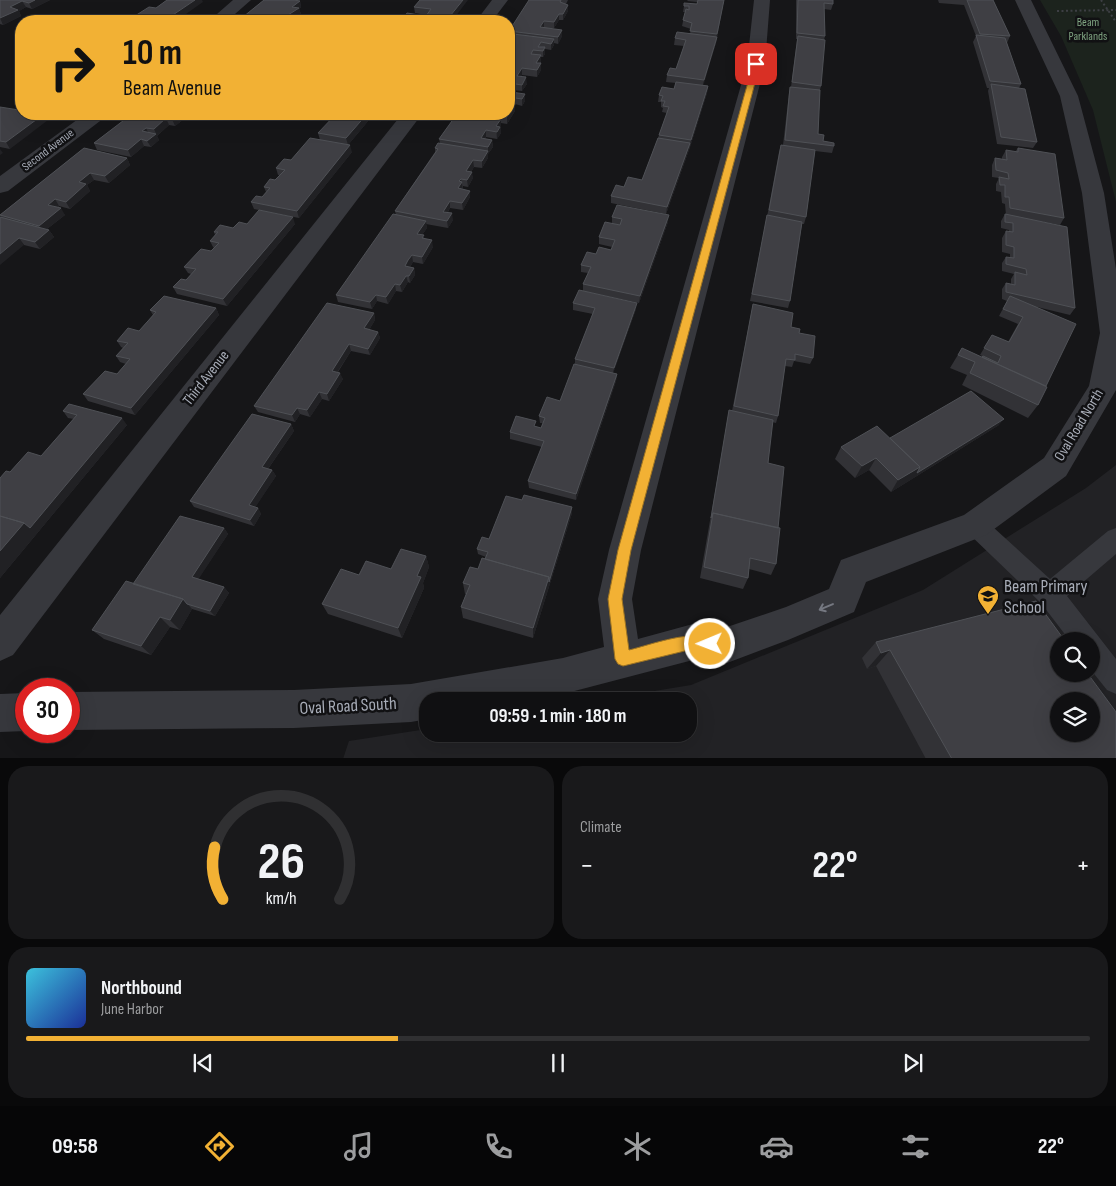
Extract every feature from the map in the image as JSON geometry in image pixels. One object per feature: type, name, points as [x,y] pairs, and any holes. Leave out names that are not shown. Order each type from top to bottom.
[{"type":"street","points":[[224,15],[243,0]]},
{"type":"street","points":[[489,15],[500,0]]},
{"type":"street","points":[[623,659],[615,599],[625,550],[756,64],[762,0]]},
{"type":"street","name":"Oval Road North","points":[[623,659],[693,642],[727,645],[788,623],[842,600],[853,571],[975,525],[1055,467],[1102,388],[1113,333],[1093,193],[1069,96],[1026,5]]},
{"type":"street","name":"Second Avenue","points":[[0,186],[89,120]]},
{"type":"street","name":"Third Avenue","points":[[0,643],[407,120]]},
{"type":"street","name":"Oval Road South","points":[[80,712],[294,709],[411,702],[563,676],[623,659]]},
{"type":"street","points":[[0,713],[15,712]]},
{"type":"lane","points":[[975,525],[1050,595],[1079,632]]},
{"type":"lane","points":[[1050,595],[1116,539]]},
{"type":"lane","points":[[1100,660],[1116,681]]},
{"type":"path","points":[[1101,0],[1116,22]]},
{"type":"path","points":[[1026,5],[1115,10]]},
{"type":"shaded area","name":"Beam Primary School","points":[[1116,465],[1116,758],[343,758],[349,741],[419,730],[419,742],[697,742],[697,692],[649,692],[691,685],[923,590],[1086,488]]},
{"type":"green space","name":"Beam Parklands","points":[[1040,0],[1116,0],[1116,202],[1093,110],[1061,36]]},
{"type":"building","points":[[0,0],[35,0],[29,3],[22,1],[10,7],[18,10],[0,18]]},
{"type":"building","points":[[167,0],[195,0],[173,15],[136,15],[149,7],[156,8]]},
{"type":"building","points":[[264,0],[300,1],[292,7],[299,8],[288,15],[245,15]]},
{"type":"building","points":[[420,0],[463,0],[451,15],[427,15],[431,9],[414,7]]},
{"type":"building","points":[[529,0],[561,0],[560,2],[568,5],[563,14],[559,14],[554,22],[544,21],[540,27],[562,30],[558,37],[515,32],[515,22]]},
{"type":"building","points":[[698,0],[724,0],[717,34],[690,31],[692,23],[683,20],[686,9],[689,10],[689,6],[684,6],[684,3],[697,4]]},
{"type":"building","points":[[798,0],[833,0],[833,4],[824,3],[825,36],[797,33]]},
{"type":"building","points":[[967,0],[993,0],[1010,36],[980,34]]},
{"type":"building","points":[[677,32],[717,37],[704,80],[667,75],[670,68],[676,69],[686,40],[675,38]]},
{"type":"building","points":[[515,34],[554,39],[551,44],[541,42],[538,47],[545,47],[543,51],[533,50],[531,54],[541,55],[536,63],[541,63],[537,70],[522,68],[517,76],[526,77],[522,85],[515,84]]},
{"type":"building","points":[[976,35],[1005,38],[1021,84],[990,81]]},
{"type":"building","points":[[798,36],[825,40],[821,86],[792,82]]},
{"type":"building","points":[[676,82],[708,86],[691,140],[659,135],[669,107],[663,106],[665,101],[661,101],[663,96],[659,95],[662,87],[674,89]]},
{"type":"building","points":[[991,84],[1025,89],[1037,142],[1001,137]]},
{"type":"building","points":[[790,87],[820,90],[818,134],[824,135],[823,141],[834,143],[834,146],[785,140]]},
{"type":"building","points":[[515,93],[525,94],[522,99],[515,98]]},
{"type":"building","points":[[0,107],[15,109],[15,120],[36,120],[6,142],[0,141]]},
{"type":"building","points":[[124,120],[164,120],[154,129],[146,128],[142,131],[156,134],[147,141],[141,139],[128,150],[94,143]]},
{"type":"building","points":[[330,120],[362,120],[346,138],[318,133]]},
{"type":"building","points":[[453,120],[500,120],[496,126],[500,127],[497,132],[486,130],[481,138],[492,140],[488,147],[439,139]]},
{"type":"building","points":[[310,138],[350,145],[297,211],[251,202],[256,196],[262,197],[270,188],[264,187],[270,179],[275,180],[285,170],[276,168],[284,159],[291,160]]},
{"type":"building","points":[[658,138],[690,143],[667,207],[611,196],[616,185],[624,187],[628,177],[642,180]]},
{"type":"building","points":[[438,143],[488,151],[482,161],[473,160],[466,171],[472,172],[467,180],[461,179],[459,181],[462,182],[458,188],[470,191],[462,203],[450,201],[443,212],[452,213],[447,221],[395,211],[438,149],[435,148]]},
{"type":"building","points":[[781,145],[815,150],[806,217],[769,210]]},
{"type":"building","points":[[84,148],[127,158],[105,176],[90,173],[79,182],[86,184],[66,202],[55,199],[48,205],[61,208],[39,226],[0,215]]},
{"type":"building","points":[[1018,148],[1055,154],[1064,218],[1010,208],[1009,197],[1005,197],[1005,185],[1000,185],[999,177],[1009,179],[1008,173],[996,170],[995,158],[1007,160],[1006,150],[1018,152]]},
{"type":"building","points":[[617,205],[669,215],[640,296],[583,284],[591,267],[581,265],[587,252],[596,254],[599,247],[611,250],[615,240],[599,237],[605,222],[620,225],[622,219],[612,217]]},
{"type":"building","points":[[259,210],[293,217],[223,299],[173,287],[181,279],[186,280],[196,269],[184,267],[201,249],[211,251],[219,243],[210,241],[218,232],[214,232],[220,225],[233,228],[239,222],[247,224]]},
{"type":"building","points":[[393,214],[426,221],[417,234],[424,235],[422,238],[432,240],[422,257],[412,255],[408,260],[405,266],[414,268],[409,276],[406,276],[400,285],[395,284],[386,297],[376,295],[370,302],[336,295]]},
{"type":"building","points":[[1005,214],[1067,227],[1075,308],[1006,292],[1006,283],[1015,285],[1015,272],[1027,275],[1026,269],[1006,264],[1006,257],[1014,258],[1014,247],[1006,245],[1006,231],[1013,232],[1013,223],[1005,222]]},
{"type":"building","points":[[767,215],[802,222],[790,301],[752,294]]},
{"type":"building","points":[[0,217],[49,230],[35,242],[19,238],[0,254]]},
{"type":"building","points":[[579,290],[637,303],[614,368],[575,359],[595,308],[573,303]]},
{"type":"building","points":[[164,296],[216,308],[131,408],[83,394],[105,371],[117,374],[130,359],[116,356],[128,343],[117,341],[128,328],[139,331],[156,312],[150,310]]},
{"type":"building","points":[[1010,296],[1076,324],[1046,386],[982,357],[998,363],[1001,356],[984,348],[992,335],[1009,342],[1023,317],[1003,309]]},
{"type":"building","points":[[327,303],[374,313],[364,328],[378,332],[368,349],[349,344],[332,371],[340,373],[327,394],[319,392],[307,410],[297,408],[292,415],[254,406]]},
{"type":"building","points":[[753,304],[793,313],[791,327],[800,329],[799,333],[815,336],[813,358],[795,354],[795,360],[786,359],[778,416],[734,406]]},
{"type":"building","points":[[962,348],[1047,387],[1038,405],[970,373],[975,362],[958,355]]},
{"type":"building","points":[[574,364],[617,374],[576,494],[528,481],[544,441],[510,432],[516,416],[536,421],[534,426],[541,428],[545,418],[539,416],[547,397],[560,401]]},
{"type":"building","points":[[971,391],[1004,419],[917,473],[920,467],[890,438]]},
{"type":"building","points":[[69,404],[122,418],[30,528],[24,523],[0,516],[0,478],[6,471],[10,472],[28,452],[41,456],[77,415],[63,411]]},
{"type":"building","points":[[729,410],[773,420],[768,463],[784,467],[778,528],[713,513],[711,518]]},
{"type":"building","points":[[252,414],[291,424],[262,467],[272,470],[249,505],[258,508],[250,520],[190,501]]},
{"type":"building","points":[[877,426],[920,467],[898,480],[876,458],[862,466],[841,447]]},
{"type":"building","points":[[524,495],[572,507],[549,582],[549,577],[485,559],[488,552],[477,549],[482,537],[489,539],[506,496],[522,500]]},
{"type":"building","points":[[713,513],[780,528],[776,564],[750,558],[748,578],[704,567]]},
{"type":"building","points":[[0,516],[24,523],[0,551]]},
{"type":"building","points":[[180,516],[224,528],[192,577],[224,587],[210,611],[187,604],[183,599],[133,584]]},
{"type":"building","points":[[401,549],[426,556],[417,576],[421,577],[398,628],[322,604],[341,569],[359,575],[366,561],[391,569]]},
{"type":"building","points":[[482,558],[549,577],[533,628],[461,607],[470,585],[463,583],[470,567],[478,569]]},
{"type":"building","points":[[126,581],[183,599],[170,620],[160,617],[141,646],[92,630]]},
{"type":"building","name":"Beam Primary School","points":[[1036,601],[1058,632],[1050,632],[1050,682],[1094,682],[1116,712],[1116,758],[951,758],[890,650],[881,653],[876,642]]},
{"type":"place","name":"Beam Primary School","points":[[988,615]]},
{"type":"route","points":[[710,644],[693,642],[623,659],[615,599],[625,550],[756,64]]}]
